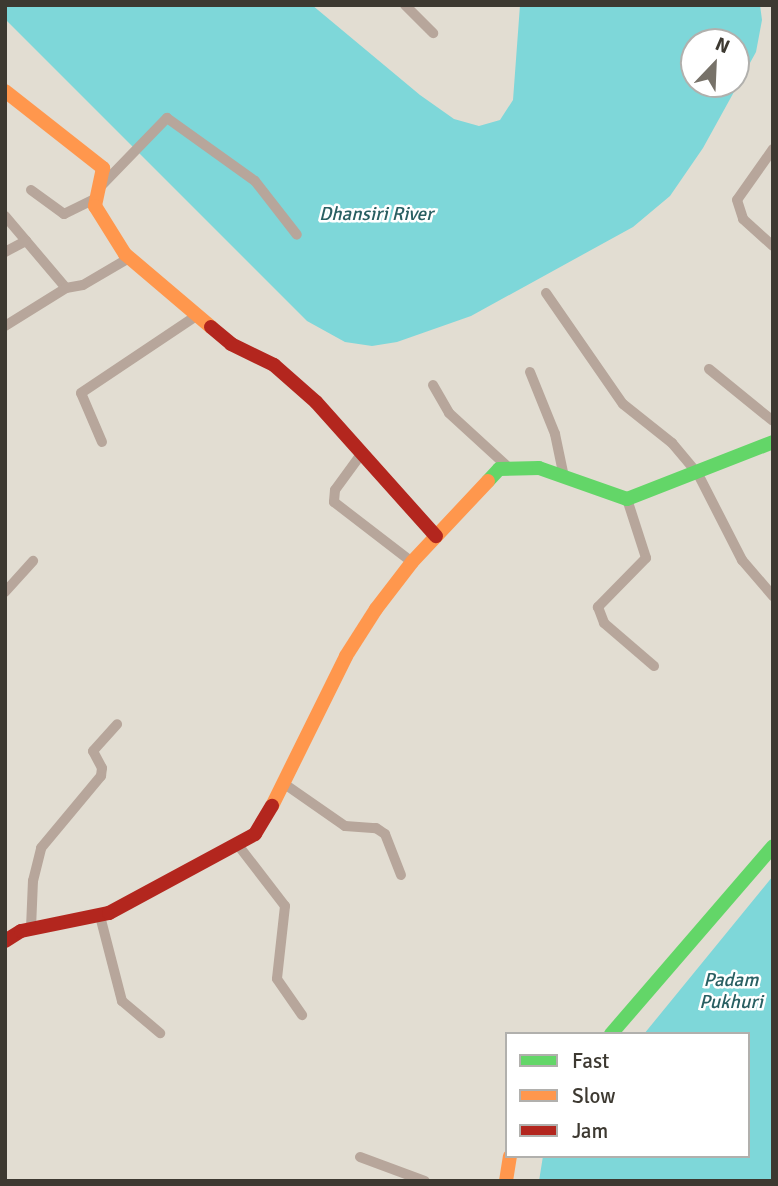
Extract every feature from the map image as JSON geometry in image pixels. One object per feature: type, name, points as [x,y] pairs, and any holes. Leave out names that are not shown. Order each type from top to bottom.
[{"type":"street","points":[[405,5],[433,33]]},
{"type":"street","points":[[5,91],[103,168],[98,192],[99,214],[129,258],[239,350],[267,360],[285,374],[362,453],[436,536]]},
{"type":"street","points":[[31,190],[64,214],[98,192],[167,118],[255,181],[297,235]]},
{"type":"street","points":[[773,149],[737,200],[743,219],[773,246]]},
{"type":"street","points":[[5,216],[66,288]]},
{"type":"street","points":[[5,253],[26,240]]},
{"type":"street","points":[[5,326],[66,288],[83,285],[129,258]]},
{"type":"street","points":[[546,293],[623,404],[671,443],[698,474],[742,560],[773,596]]},
{"type":"street","points":[[102,442],[81,393],[196,316]]},
{"type":"street","points":[[709,369],[773,421]]},
{"type":"street","points":[[530,372],[555,433],[564,477]]},
{"type":"street","points":[[433,385],[449,413],[508,467]]},
{"type":"street","points":[[5,942],[31,928],[100,916],[238,845],[263,825],[286,785],[346,656],[412,562],[487,478],[508,467],[539,468],[627,499],[698,474],[773,442]]},
{"type":"street","points":[[362,453],[335,490],[334,502],[412,562]]},
{"type":"street","points":[[627,499],[646,558],[628,580],[601,600],[600,617],[654,666]]},
{"type":"street","points":[[5,592],[33,561]]},
{"type":"street","points":[[31,928],[33,881],[41,848],[101,776],[102,768],[93,751],[117,724]]},
{"type":"street","points":[[286,785],[345,827],[376,828],[385,834],[401,875]]},
{"type":"street","points":[[238,845],[285,906],[277,979],[302,1015]]},
{"type":"street","points":[[613,1032],[773,846]]},
{"type":"street","points":[[100,916],[122,1002],[160,1033]]},
{"type":"street","points":[[360,1157],[417,1179]]},
{"type":"street","points":[[502,1179],[509,1158]]},
{"type":"water","name":"Dhansiri River","points":[[5,5],[312,5],[420,95],[454,119],[479,126],[500,120],[513,100],[520,5],[760,5],[762,20],[756,52],[750,63],[750,28],[680,28],[680,98],[731,98],[703,148],[670,196],[633,227],[471,316],[397,342],[372,346],[345,342],[307,321],[5,19]]},
{"type":"water","name":"Padam Pukhuri","points":[[773,876],[773,1181],[539,1181],[543,1158],[750,1158],[750,1032],[646,1032]]},
{"type":"traffic: fast","points":[[488,481],[499,469],[539,468],[627,499],[773,442]]},
{"type":"traffic: fast","points":[[613,1032],[773,846]]},
{"type":"traffic: slow","points":[[5,91],[103,168],[95,206],[125,254],[211,327]]},
{"type":"traffic: slow","points":[[272,806],[346,656],[376,609],[412,562],[488,481]]},
{"type":"traffic: slow","points":[[506,1181],[510,1158]]},
{"type":"traffic: jam","points":[[211,327],[231,344],[274,365],[316,402],[436,536]]},
{"type":"traffic: jam","points":[[5,941],[21,931],[109,913],[255,834],[272,806]]}]
